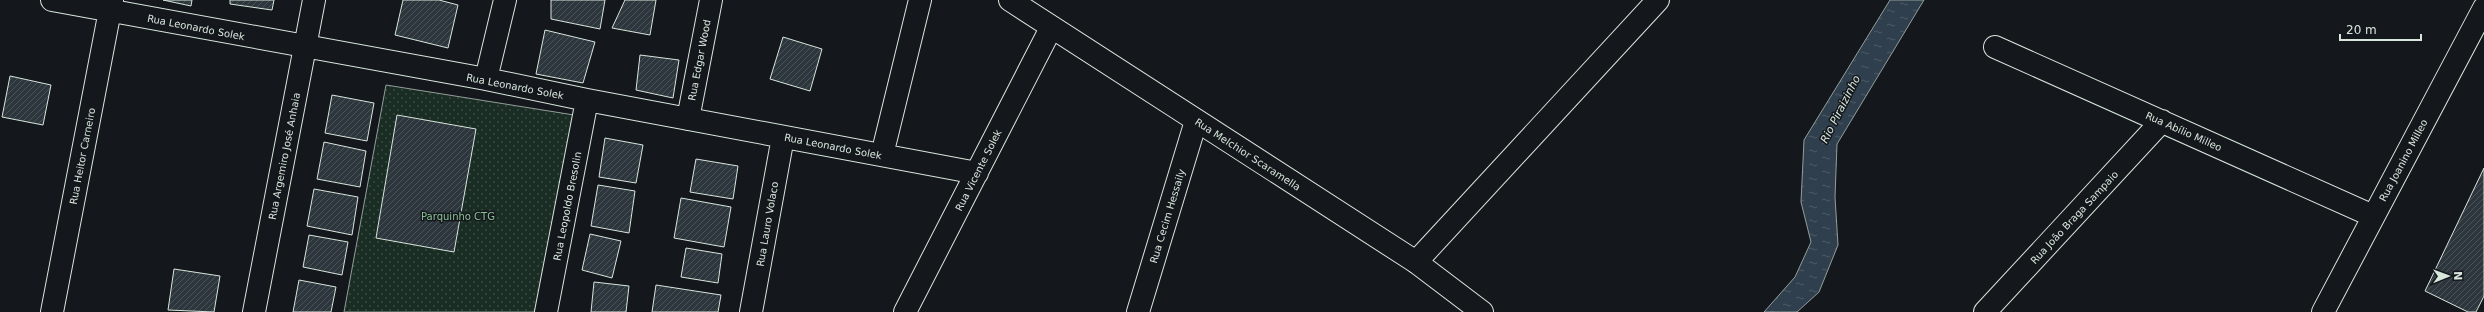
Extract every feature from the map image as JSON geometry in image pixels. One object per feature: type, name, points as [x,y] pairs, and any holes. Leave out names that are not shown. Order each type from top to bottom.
[{"type":"street","name":"Rua Leonardo Solek","points":[[52,0],[111,5],[305,47],[486,79],[587,100],[977,173]]},
{"type":"street","name":"Rua Argemiro José Anhaia","points":[[254,312],[314,0]]},
{"type":"street","points":[[486,79],[504,0]]},
{"type":"street","name":"Rua Edgar Wood","points":[[688,119],[711,0]]},
{"type":"street","points":[[882,155],[920,0]]},
{"type":"street","name":"Rua Melchior Scaramella","points":[[1010,0],[1051,28],[1416,262],[1482,312]]},
{"type":"street","points":[[1416,262],[1658,0]]},
{"type":"street","name":"Rua Heitor Carneiro","points":[[52,312],[111,5]]},
{"type":"street","name":"Rua Joanino Milleo","points":[[2323,312],[2484,8]]},
{"type":"street","name":"Rua Vicente Solek","points":[[905,312],[1051,28]]},
{"type":"street","name":"Rua Abílio Milleo","points":[[1996,47],[2373,216]]},
{"type":"street","name":"Rua Leopoldo Bresolin","points":[[546,312],[587,100]]},
{"type":"street","name":"Rua Cecim Hessaily","points":[[1138,312],[1196,121]]},
{"type":"street","name":"Rua João Braga Sampaio","points":[[1985,312],[2162,121]]},
{"type":"street","name":"Rua Lauro Volaco","points":[[751,312],[783,137]]},
{"type":"green space","name":"Parquinho CTG","points":[[386,85],[574,115],[536,312],[344,312]]},
{"type":"water","name":"Rio Piraizinho","points":[[1890,0],[1924,0],[1837,144],[1835,197],[1838,245],[1819,292],[1797,312],[1764,312],[1795,277],[1811,242],[1801,202],[1804,140]]},
{"type":"building","points":[[163,0],[192,0],[191,6]]},
{"type":"building","points":[[230,0],[274,0],[272,10],[230,4]]},
{"type":"building","points":[[403,0],[439,0],[458,5],[448,48],[395,35]]},
{"type":"building","points":[[551,0],[605,0],[600,29],[551,19]]},
{"type":"building","points":[[625,0],[656,0],[650,35],[612,28]]},
{"type":"building","points":[[545,30],[595,42],[583,83],[536,74]]},
{"type":"building","points":[[783,37],[822,49],[810,91],[770,79]]},
{"type":"building","points":[[640,55],[679,60],[673,98],[636,90]]},
{"type":"building","points":[[10,76],[51,85],[43,125],[2,117]]},
{"type":"building","points":[[332,95],[374,103],[367,141],[325,133]]},
{"type":"building","points":[[397,115],[476,129],[454,252],[376,238]]},
{"type":"building","points":[[605,138],[643,145],[636,183],[599,177]]},
{"type":"building","points":[[324,142],[366,151],[360,187],[317,179]]},
{"type":"building","points":[[696,159],[738,166],[733,199],[690,192]]},
{"type":"building","points":[[2484,168],[2484,296],[2476,312],[2468,312],[2425,291]]},
{"type":"building","points":[[598,185],[635,191],[629,233],[591,226]]},
{"type":"building","points":[[314,189],[358,197],[352,235],[307,226]]},
{"type":"building","points":[[681,198],[731,207],[724,247],[674,238]]},
{"type":"building","points":[[590,234],[621,241],[612,278],[582,270]]},
{"type":"building","points":[[309,235],[348,242],[342,275],[303,267]]},
{"type":"building","points":[[686,248],[722,254],[718,283],[681,277]]},
{"type":"building","points":[[174,269],[220,276],[214,312],[168,310]]},
{"type":"building","points":[[299,280],[336,287],[331,312],[293,312]]},
{"type":"building","points":[[594,282],[629,286],[626,312],[591,312]]},
{"type":"building","points":[[656,285],[721,295],[718,312],[652,312]]}]
